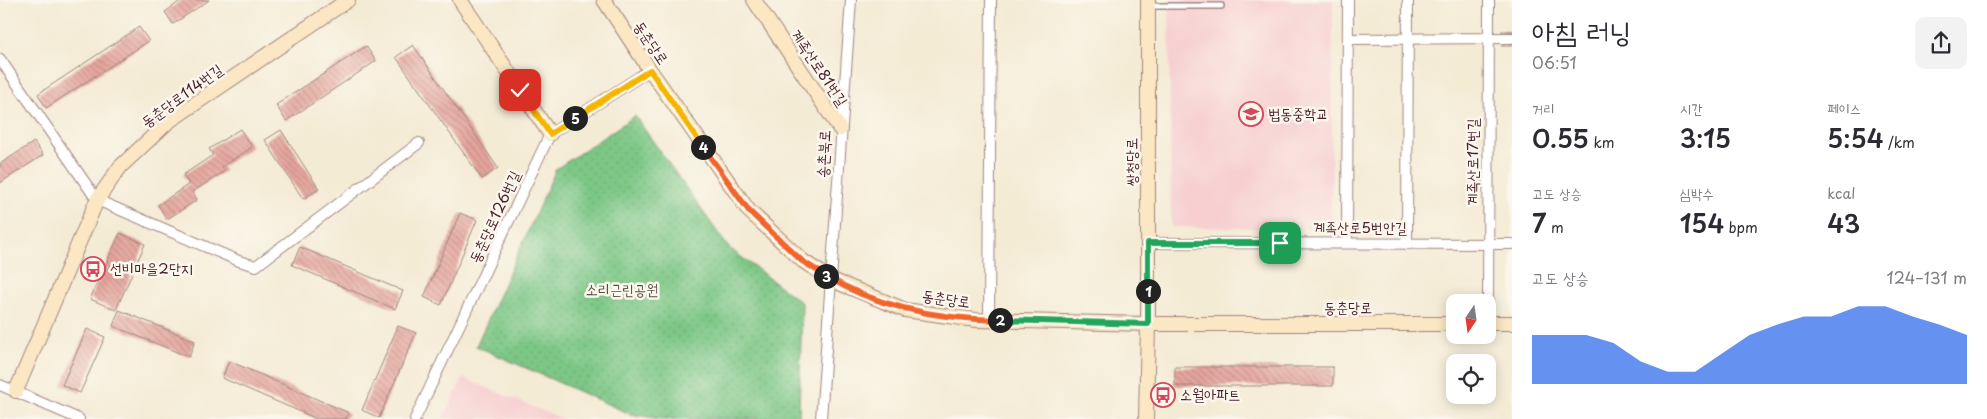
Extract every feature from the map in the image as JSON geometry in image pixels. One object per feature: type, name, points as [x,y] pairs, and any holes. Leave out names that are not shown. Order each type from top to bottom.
[{"type":"main road","name":"동춘당로114번길","points":[[16,391],[97,200],[120,167],[168,122],[348,0]]},
{"type":"main road","points":[[460,0],[550,134]]},
{"type":"main road","name":"동춘당로","points":[[604,0],[650,70],[749,211],[802,261],[832,280],[905,310],[989,320],[1148,324],[1446,324]]},
{"type":"main road","name":"계족산로81번길","points":[[754,0],[840,129]]},
{"type":"main road","name":"쌍청당로","points":[[1146,419],[1148,324],[1148,3]]},
{"type":"main road","points":[[1496,324],[1512,323]]},
{"type":"street","name":"송촌북로","points":[[821,419],[832,280],[840,129],[851,0]]},
{"type":"street","points":[[989,320],[991,0]]},
{"type":"street","points":[[1347,243],[1348,0]]},
{"type":"street","points":[[1407,244],[1408,0]]},
{"type":"street","name":"계족산로17번길","points":[[1488,294],[1489,0]]},
{"type":"street","points":[[1348,39],[1512,38]]},
{"type":"street","points":[[0,59],[97,200],[239,261],[256,266],[419,143]]},
{"type":"street","points":[[550,134],[650,70]]},
{"type":"street","name":"동춘당로126번길","points":[[416,419],[550,134]]},
{"type":"street","name":"계족산로5번안길","points":[[1148,243],[1512,244]]},
{"type":"street","points":[[0,384],[78,419]]},
{"type":"lane","points":[[1148,3],[1221,6]]},
{"type":"shaded area","name":"법동중학교","points":[[1169,0],[1333,0],[1331,229],[1171,227]]},
{"type":"shaded area","points":[[463,378],[563,419],[443,419]]},
{"type":"green space","name":"소리근린공원","points":[[635,116],[728,247],[802,303],[799,419],[661,419],[630,414],[476,346],[556,169]]},
{"type":"building","points":[[182,0],[209,0],[173,24],[165,12]]},
{"type":"building","points":[[139,27],[149,41],[46,108],[38,94]]},
{"type":"building","points":[[1502,31],[1512,31],[1512,46],[1502,46]]},
{"type":"building","points":[[413,45],[498,168],[482,179],[396,57]]},
{"type":"building","points":[[366,46],[376,61],[286,121],[276,105]]},
{"type":"building","points":[[240,129],[252,147],[222,167],[225,171],[192,192],[197,200],[167,219],[158,205],[189,184],[183,175],[213,155],[209,149]]},
{"type":"building","points":[[281,130],[319,189],[303,199],[265,140]]},
{"type":"building","points":[[34,142],[43,155],[0,183],[0,164]]},
{"type":"building","points":[[460,213],[477,220],[441,305],[424,297]]},
{"type":"building","points":[[120,233],[145,244],[116,310],[90,299]]},
{"type":"building","points":[[300,247],[403,291],[395,309],[292,265]]},
{"type":"building","points":[[119,310],[195,341],[189,357],[113,326]]},
{"type":"building","points":[[398,326],[416,333],[379,418],[362,410]]},
{"type":"building","points":[[87,329],[105,337],[80,393],[62,385]]},
{"type":"building","points":[[229,361],[349,413],[346,419],[317,419],[222,378]]},
{"type":"building","points":[[1175,367],[1333,367],[1333,386],[1175,386]]},
{"type":"place","name":"법동중학교","points":[[1251,114]]},
{"type":"place","name":"선비마을2단지","points":[[93,269]]},
{"type":"place","name":"소월아파트","points":[[1163,395]]},
{"type":"route","points":[[520,90],[550,134],[650,70],[749,211],[802,261],[832,280],[905,310],[976,320],[1148,324],[1148,243],[1280,243]]}]
